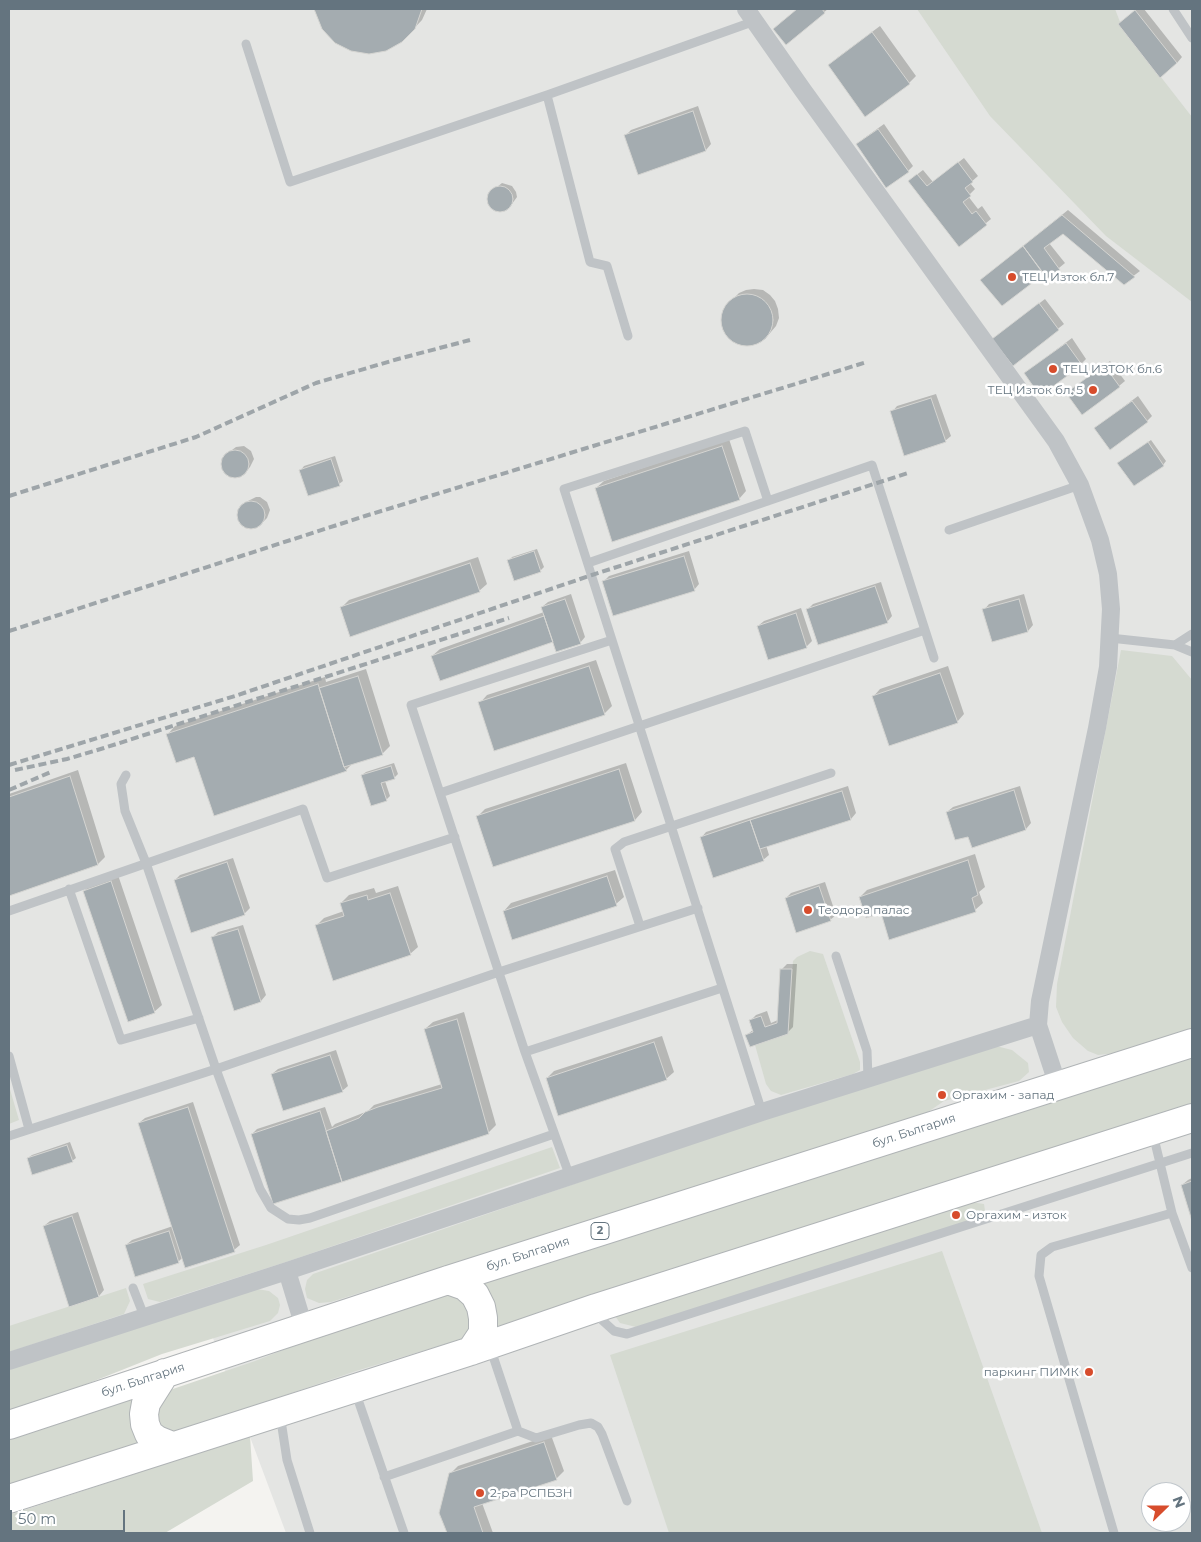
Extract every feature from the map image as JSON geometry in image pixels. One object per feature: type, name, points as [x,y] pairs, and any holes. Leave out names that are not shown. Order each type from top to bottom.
[{"type":"highway","name":"бул. България","points":[[9,1424],[304,1326],[1192,1043]]},
{"type":"highway","points":[[9,1499],[480,1348],[596,1308],[1192,1118]]},
{"type":"highway","points":[[448,1280],[465,1286],[475,1296],[481,1308],[483,1333],[480,1348]]},
{"type":"highway","points":[[165,1373],[146,1403],[144,1414],[149,1434],[157,1440],[172,1446]]},
{"type":"street","points":[[751,15],[802,89],[1056,441],[1080,485],[1100,540],[1108,574],[1111,609],[1108,667],[1099,719],[1040,1002],[1038,1025],[1058,1086]]},
{"type":"street","points":[[9,1361],[287,1271],[762,1112],[1038,1025]]},
{"type":"street","points":[[287,1271],[304,1326]]},
{"type":"lane","points":[[1173,9],[1192,38]]},
{"type":"lane","points":[[246,44],[290,182],[547,95],[751,15]]},
{"type":"lane","points":[[547,95],[590,262],[607,266],[628,336]]},
{"type":"lane","points":[[762,1112],[564,489],[745,432],[768,501]]},
{"type":"lane","points":[[588,563],[872,465],[934,658]]},
{"type":"lane","points":[[949,530],[1080,485]]},
{"type":"lane","points":[[440,793],[925,630]]},
{"type":"lane","points":[[1176,645],[1192,634]]},
{"type":"lane","points":[[1110,638],[1176,645],[1192,652]]},
{"type":"lane","points":[[570,1177],[525,1052],[410,705],[612,640]]},
{"type":"lane","points":[[640,926],[615,849],[624,842],[831,772]]},
{"type":"lane","points":[[126,775],[121,784],[125,812],[146,863],[216,1069],[260,1189],[271,1208],[288,1218],[299,1220],[310,1218],[554,1134]]},
{"type":"lane","points":[[9,910],[303,809],[327,878],[455,837]]},
{"type":"lane","points":[[69,889],[121,1040],[199,1018]]},
{"type":"lane","points":[[9,1136],[216,1069],[499,972],[698,908]]},
{"type":"lane","points":[[836,956],[867,1051],[868,1078]]},
{"type":"lane","points":[[525,1052],[722,988]]},
{"type":"lane","points":[[9,1056],[29,1129]]},
{"type":"lane","points":[[1152,1131],[1172,1213],[1192,1268]]},
{"type":"lane","points":[[596,1308],[602,1321],[614,1331],[627,1334],[1192,1153]]},
{"type":"lane","points":[[1114,1533],[1039,1276],[1041,1255],[1052,1247],[1172,1213]]},
{"type":"lane","points":[[134,1288],[144,1316]]},
{"type":"lane","points":[[480,1348],[518,1431]]},
{"type":"lane","points":[[354,1388],[404,1533]]},
{"type":"lane","points":[[280,1412],[287,1460],[310,1533]]},
{"type":"lane","points":[[384,1477],[518,1431],[536,1438],[591,1423],[598,1427],[602,1434],[627,1502]]},
{"type":"shaded area","points":[[9,9],[1192,9],[1192,1533],[286,1533],[207,1322],[9,1388]]},
{"type":"shaded area","points":[[917,9],[1115,9],[1122,27],[1192,117],[1192,302],[1106,236],[990,116]]},
{"type":"shaded area","points":[[1121,650],[1172,656],[1192,680],[1192,1030],[1117,1053],[1098,1055],[1088,1051],[1073,1038],[1062,1022],[1056,1007],[1057,984]]},
{"type":"shaded area","points":[[810,951],[823,954],[860,1062],[860,1070],[853,1074],[781,1095],[771,1091],[766,1084],[755,1045],[788,1034],[793,961]]},
{"type":"shaded area","points":[[996,1046],[1012,1050],[1028,1063],[1029,1072],[1019,1081],[944,1101],[909,1125],[565,1234],[439,1268],[331,1302],[319,1303],[307,1298],[305,1289],[307,1280],[313,1274],[757,1121]]},
{"type":"shaded area","points":[[1192,1052],[1192,1109],[495,1330],[477,1282]]},
{"type":"shaded area","points":[[9,1086],[19,1120],[9,1124]]},
{"type":"shaded area","points":[[552,1147],[560,1168],[286,1262],[160,1302],[148,1299],[143,1284],[266,1245]]},
{"type":"shaded area","points":[[964,1201],[984,1204],[985,1211],[966,1224],[636,1327],[620,1323],[613,1313]]},
{"type":"shaded area","points":[[942,1251],[1042,1533],[669,1533],[610,1355]]},
{"type":"shaded area","points":[[126,1288],[130,1301],[124,1314],[9,1352],[9,1326]]},
{"type":"shaded area","points":[[257,1289],[269,1291],[278,1298],[280,1305],[278,1313],[270,1321],[162,1354],[9,1415],[9,1369]]},
{"type":"shaded area","points":[[449,1292],[459,1295],[472,1311],[470,1330],[462,1339],[356,1371],[277,1398],[201,1429],[179,1434],[167,1432],[157,1424],[154,1404],[167,1391],[255,1361],[352,1323]]},
{"type":"shaded area","points":[[144,1389],[148,1445],[9,1490],[9,1434]]},
{"type":"shaded area","points":[[250,1436],[253,1481],[165,1533],[9,1533],[9,1515]]},
{"type":"building","points":[[314,9],[422,9],[415,29],[402,42],[386,51],[369,54],[351,51],[335,43],[322,29]]},
{"type":"building","points":[[797,9],[822,9],[825,13],[786,45],[773,29]]},
{"type":"building","points":[[1135,10],[1177,63],[1160,78],[1118,24]]},
{"type":"building","points":[[872,32],[910,84],[865,117],[828,65]]},
{"type":"building","points":[[693,111],[706,151],[638,175],[624,135]]},
{"type":"building","points":[[878,129],[909,172],[886,188],[856,144]]},
{"type":"building","points":[[958,162],[973,182],[965,188],[971,196],[963,202],[972,214],[976,211],[987,225],[959,247],[908,181],[917,174],[927,186]]},
{"type":"building","points":[[500,186],[509,190],[513,199],[509,208],[500,212],[491,208],[487,199],[491,190]]},
{"type":"building","points":[[1062,215],[1135,277],[1124,285],[1063,234],[1044,248],[1060,270],[1047,279],[1023,246]]},
{"type":"building","name":"ТЕЦ Изток бл.7","points":[[1023,246],[1044,274],[1002,306],[980,280]]},
{"type":"building","points":[[742,294],[752,294],[766,301],[773,315],[773,325],[766,339],[752,346],[742,346],[732,342],[725,335],[721,325],[721,315],[725,305],[732,298]]},
{"type":"building","points":[[1039,303],[1059,330],[1013,366],[992,339]]},
{"type":"building","name":"ТЕЦ ИЗТОК бл.6","points":[[1066,343],[1082,365],[1040,396],[1024,373]]},
{"type":"building","name":"ТЕЦ Изток бл. 5","points":[[1104,365],[1120,387],[1082,415],[1066,393]]},
{"type":"building","points":[[931,398],[946,442],[904,456],[890,411]]},
{"type":"building","points":[[1132,401],[1148,422],[1110,450],[1094,428]]},
{"type":"building","points":[[1148,442],[1164,466],[1134,486],[1117,463]]},
{"type":"building","points":[[722,446],[740,500],[612,542],[595,488]]},
{"type":"building","points":[[235,450],[245,454],[249,464],[245,474],[235,478],[225,474],[221,464],[225,454]]},
{"type":"building","points":[[331,459],[340,486],[308,496],[299,470]]},
{"type":"building","points":[[251,501],[261,505],[265,515],[261,525],[251,529],[241,525],[237,515],[241,505]]},
{"type":"building","points":[[534,551],[541,572],[514,581],[507,560]]},
{"type":"building","points":[[684,556],[695,591],[613,616],[602,581]]},
{"type":"building","points":[[470,563],[480,592],[350,637],[340,607]]},
{"type":"building","points":[[875,586],[888,623],[818,645],[806,609]]},
{"type":"building","points":[[565,599],[581,644],[556,652],[541,607]]},
{"type":"building","points":[[1019,599],[1028,632],[992,642],[982,609]]},
{"type":"building","points":[[796,613],[807,648],[768,660],[757,626]]},
{"type":"building","points":[[544,616],[553,642],[440,681],[431,656]]},
{"type":"building","points":[[589,666],[605,715],[494,751],[478,702]]},
{"type":"building","points":[[940,673],[958,723],[889,746],[872,696]]},
{"type":"building","points":[[358,676],[383,755],[344,767],[319,688]]},
{"type":"building","points":[[318,684],[344,767],[347,771],[214,816],[194,757],[176,763],[166,734]]},
{"type":"building","points":[[391,766],[395,779],[381,783],[387,801],[371,806],[361,775]]},
{"type":"building","points":[[619,769],[635,821],[493,867],[476,816]]},
{"type":"building","points":[[70,776],[98,865],[9,896],[9,797]]},
{"type":"building","points":[[1014,790],[1026,830],[972,848],[968,837],[955,840],[946,812]]},
{"type":"building","points":[[842,791],[851,820],[760,849],[750,820]]},
{"type":"building","points":[[750,820],[764,861],[713,878],[700,837]]},
{"type":"building","points":[[968,860],[978,895],[972,898],[976,912],[889,940],[881,913],[866,918],[859,897]]},
{"type":"building","points":[[227,862],[245,915],[191,933],[174,880]]},
{"type":"building","points":[[607,876],[617,906],[512,940],[503,911]]},
{"type":"building","points":[[111,881],[155,1013],[128,1022],[83,891]]},
{"type":"building","name":"Теодора палас","points":[[819,886],[831,921],[796,933],[785,898]]},
{"type":"building","points":[[390,893],[411,955],[333,981],[315,925],[344,916],[340,903],[367,895],[368,900]]},
{"type":"building","points":[[238,929],[261,1002],[234,1011],[211,937]]},
{"type":"building","points":[[780,969],[792,969],[788,1034],[750,1047],[745,1035],[753,1032],[749,1020],[761,1016],[765,1027],[777,1023]]},
{"type":"building","points":[[457,1019],[489,1134],[342,1182],[326,1131],[359,1118],[365,1112],[378,1107],[442,1088],[424,1029]]},
{"type":"building","points":[[654,1042],[667,1080],[558,1116],[546,1078]]},
{"type":"building","points":[[330,1055],[343,1092],[283,1111],[271,1074]]},
{"type":"building","points":[[188,1107],[235,1252],[185,1268],[138,1123]]},
{"type":"building","points":[[320,1111],[342,1182],[273,1204],[251,1134]]},
{"type":"building","points":[[67,1145],[73,1162],[32,1175],[27,1158]]},
{"type":"building","points":[[1192,1181],[1192,1221],[1181,1185]]},
{"type":"building","points":[[72,1216],[99,1297],[69,1307],[43,1226]]},
{"type":"building","points":[[169,1231],[179,1263],[135,1277],[125,1245]]},
{"type":"building","name":"2-ра РСПБЗН","points":[[544,1442],[557,1480],[474,1507],[483,1533],[447,1533],[439,1513],[449,1473]]},
{"type":"railway","points":[[9,496],[196,437],[316,383],[470,340]]},
{"type":"railway","points":[[9,631],[365,516],[867,362]]},
{"type":"railway","points":[[9,765],[235,696],[592,575],[908,473]]},
{"type":"railway","points":[[15,770],[67,759],[104,748],[509,618]]},
{"type":"railway","points":[[9,790],[53,771]]},
{"type":"place","name":"ТЕЦ Изток бл.7","points":[[1012,277]]},
{"type":"place","name":"ТЕЦ ИЗТОК бл.6","points":[[1053,369]]},
{"type":"place","name":"ТЕЦ Изток бл. 5","points":[[1093,390]]},
{"type":"place","name":"Теодора палас","points":[[808,910]]},
{"type":"place","name":"Оргахим - запад","points":[[942,1095]]},
{"type":"place","name":"Оргахим - изток","points":[[956,1215]]},
{"type":"place","name":"паркинг ПИМК","points":[[1089,1372]]},
{"type":"place","name":"2-ра РСПБЗН","points":[[480,1493]]}]
